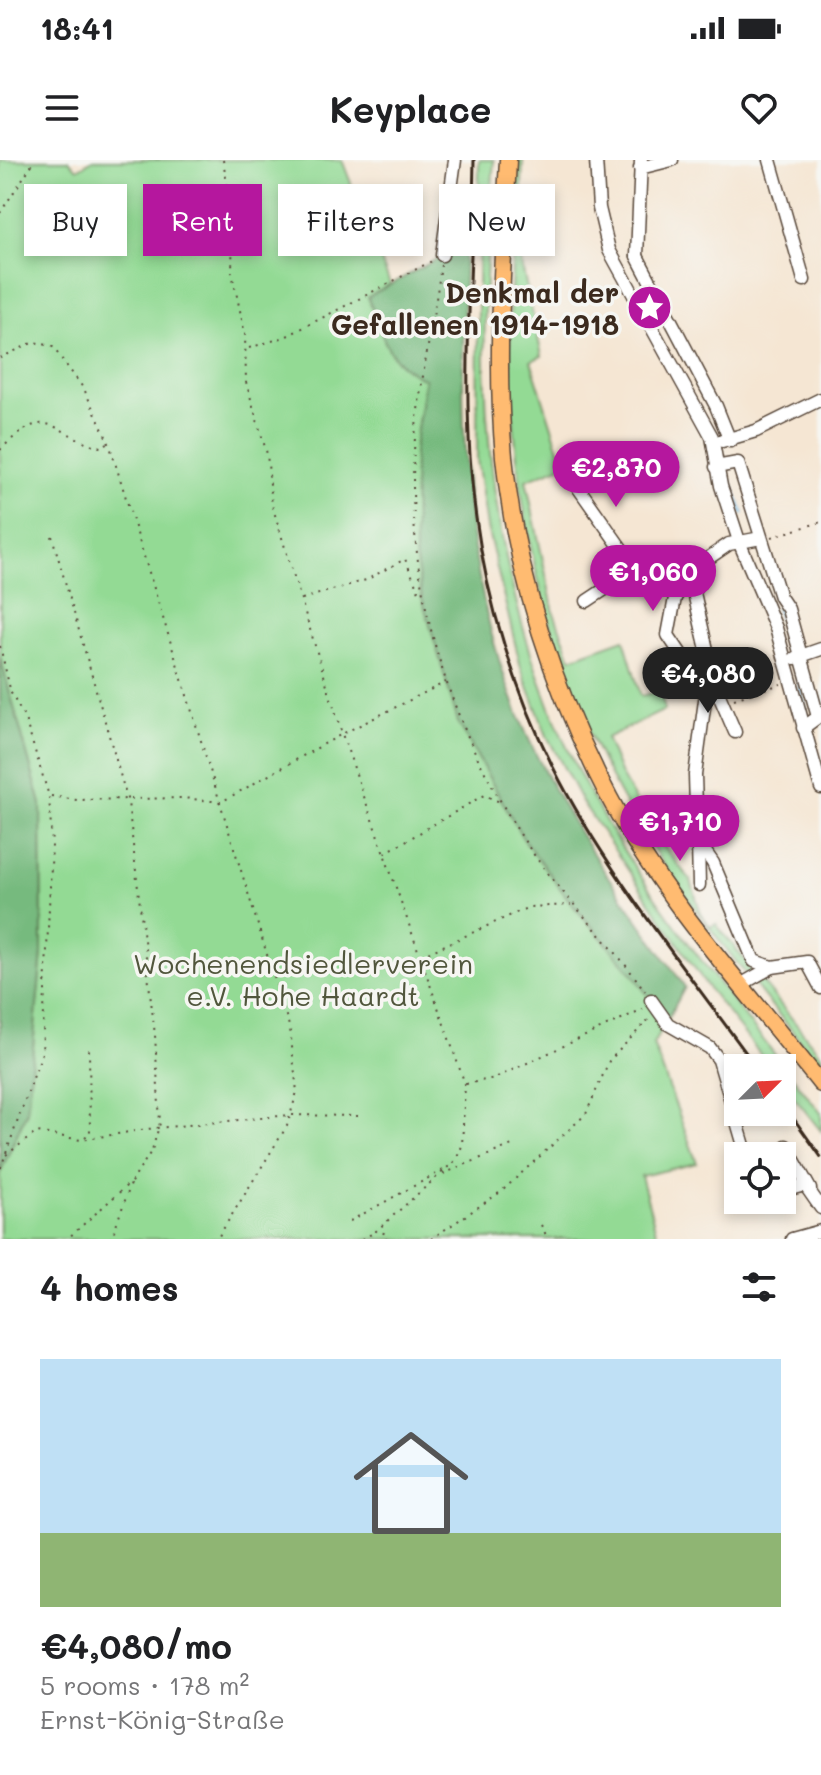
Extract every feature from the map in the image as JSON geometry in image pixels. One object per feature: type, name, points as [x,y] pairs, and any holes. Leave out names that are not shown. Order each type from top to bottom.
[{"type":"main road","points":[[508,160],[500,313],[504,458],[516,532],[536,615],[568,707],[610,798],[662,882],[821,1084]]},
{"type":"street","points":[[452,184],[455,160]]},
{"type":"street","points":[[596,160],[601,219],[615,264],[712,437],[716,467],[740,544],[818,717],[803,728]]},
{"type":"street","points":[[672,160],[640,164],[637,256],[716,406],[730,441]]},
{"type":"street","points":[[770,160],[804,280]]},
{"type":"street","points":[[615,264],[637,256]]},
{"type":"street","points":[[712,437],[730,441],[821,399]]},
{"type":"street","points":[[716,467],[738,463],[780,597],[788,609],[793,658],[790,681],[821,788]]},
{"type":"street","points":[[568,473],[635,568]]},
{"type":"street","points":[[735,732],[708,679],[691,669],[668,635],[675,598],[694,568],[729,544],[761,539]]},
{"type":"street","points":[[587,601],[635,568],[660,556],[694,568]]},
{"type":"street","points":[[694,568],[692,584],[710,663],[695,775],[699,885]]},
{"type":"street","points":[[767,602],[780,597]]},
{"type":"street","points":[[793,658],[821,649]]},
{"type":"street","points":[[697,840],[713,863],[746,948],[754,961],[772,967]]},
{"type":"street","points":[[742,984],[772,967],[807,962],[821,988]]},
{"type":"street","points":[[654,1005],[668,1024],[710,1048],[719,1060],[743,1142]]},
{"type":"street","points":[[796,1164],[821,1208]]},
{"type":"street","points":[[796,1186],[800,1184],[810,1189]]},
{"type":"street","points":[[792,1239],[821,1231]]},
{"type":"path","points":[[0,213],[35,160]]},
{"type":"path","points":[[223,160],[233,219],[232,273],[247,349],[246,382],[267,454],[272,505],[342,734],[465,1084],[462,1146],[449,1166],[376,1231],[362,1239]]},
{"type":"path","points":[[247,349],[299,331],[440,256]]},
{"type":"path","points":[[422,598],[415,555],[414,449],[442,256]]},
{"type":"path","points":[[0,358],[34,342],[52,346],[84,389],[109,443],[290,1029],[297,1092],[287,1126],[217,1239]]},
{"type":"path","points":[[0,450],[26,426],[38,422],[57,427],[99,447],[109,443]]},
{"type":"path","points":[[761,539],[821,522]]},
{"type":"path","points":[[52,536],[127,799],[155,1035],[158,1130],[152,1150],[133,1180],[111,1239]]},
{"type":"path","points":[[301,600],[366,580],[405,559],[422,598],[458,722],[503,803],[524,840],[654,1005]]},
{"type":"path","points":[[0,646],[11,693],[25,719],[49,796],[52,845],[42,1053],[0,1170]]},
{"type":"path","points":[[49,796],[77,800],[221,802],[342,734],[447,681]]},
{"type":"path","points":[[723,704],[790,681]]},
{"type":"path","points":[[384,853],[484,795],[503,803]]},
{"type":"path","points":[[420,957],[529,907],[573,905]]},
{"type":"path","points":[[465,1084],[495,1078],[654,1005]]},
{"type":"path","points":[[431,1239],[502,1191],[586,1114],[609,1061],[654,1005]]},
{"type":"path","points":[[81,1140],[90,1133],[92,1115],[89,1048]]},
{"type":"path","points":[[5,1156],[37,1132],[81,1140],[290,1115],[358,1116]]},
{"type":"path","points":[[440,1175],[512,1145]]},
{"type":"path","points":[[350,1221],[449,1166]]},
{"type":"path","points":[[67,1239],[133,1180]]},
{"type":"path","points":[[541,1225],[548,1239]]},
{"type":"path","points":[[376,1231],[387,1234],[386,1239]]},
{"type":"green space","name":"Wochenendsiedlerverein e.V. Hohe Haardt","points":[[0,160],[69,160],[77,169],[93,160],[342,160],[351,184],[278,184],[278,256],[379,256],[390,284],[369,297],[382,336],[393,356],[401,365],[425,379],[414,449],[458,722],[524,840],[573,905],[633,974],[666,1022],[653,1044],[697,1163],[641,1176],[658,1239],[0,1239],[0,1173],[27,1111],[42,953],[41,804],[0,657]]},
{"type":"green space","points":[[479,160],[494,160],[492,184],[479,184]]},
{"type":"green space","points":[[519,160],[523,160],[522,184],[517,184]]},
{"type":"green space","points":[[442,256],[465,256],[463,360],[468,501],[478,570],[493,639],[515,707],[561,802],[612,883],[685,987],[666,1022],[633,974],[573,905],[524,840],[458,722],[422,598],[415,555],[414,449],[425,379],[393,356],[368,297]]},
{"type":"green space","points":[[478,256],[487,256],[485,339],[491,464],[507,563],[533,660],[569,752],[621,846],[685,938],[774,1054],[760,1054],[709,989],[582,802],[547,736],[521,668],[487,527],[477,460]]},
{"type":"green space","points":[[513,256],[520,256],[542,356],[531,361],[564,465],[526,480],[554,613],[571,658],[624,639],[641,696],[660,691],[665,710],[606,738],[621,775],[655,835],[691,881],[701,914],[710,927],[716,924],[821,1055],[821,1066],[722,944],[675,881],[604,765],[581,712],[544,604],[521,491],[511,377]]},
{"type":"green space","points":[[0,657],[41,804],[42,953],[27,1111],[0,1173]]},
{"type":"green space","points":[[796,1081],[821,1113],[821,1131],[796,1100]]},
{"type":"waterway","points":[[731,482],[743,513]]},
{"type":"waterway","points":[[777,608],[792,656]]},
{"type":"waterway","points":[[794,663],[806,710]]},
{"type":"railway","points":[[474,160],[468,339],[471,474],[487,582],[504,646],[539,738],[573,805],[622,882],[747,1054]]},
{"type":"railway","points":[[796,1122],[821,1157]]},
{"type":"place","name":"Denkmal der Gefallenen 1914-1918","points":[[650,308]]}]
